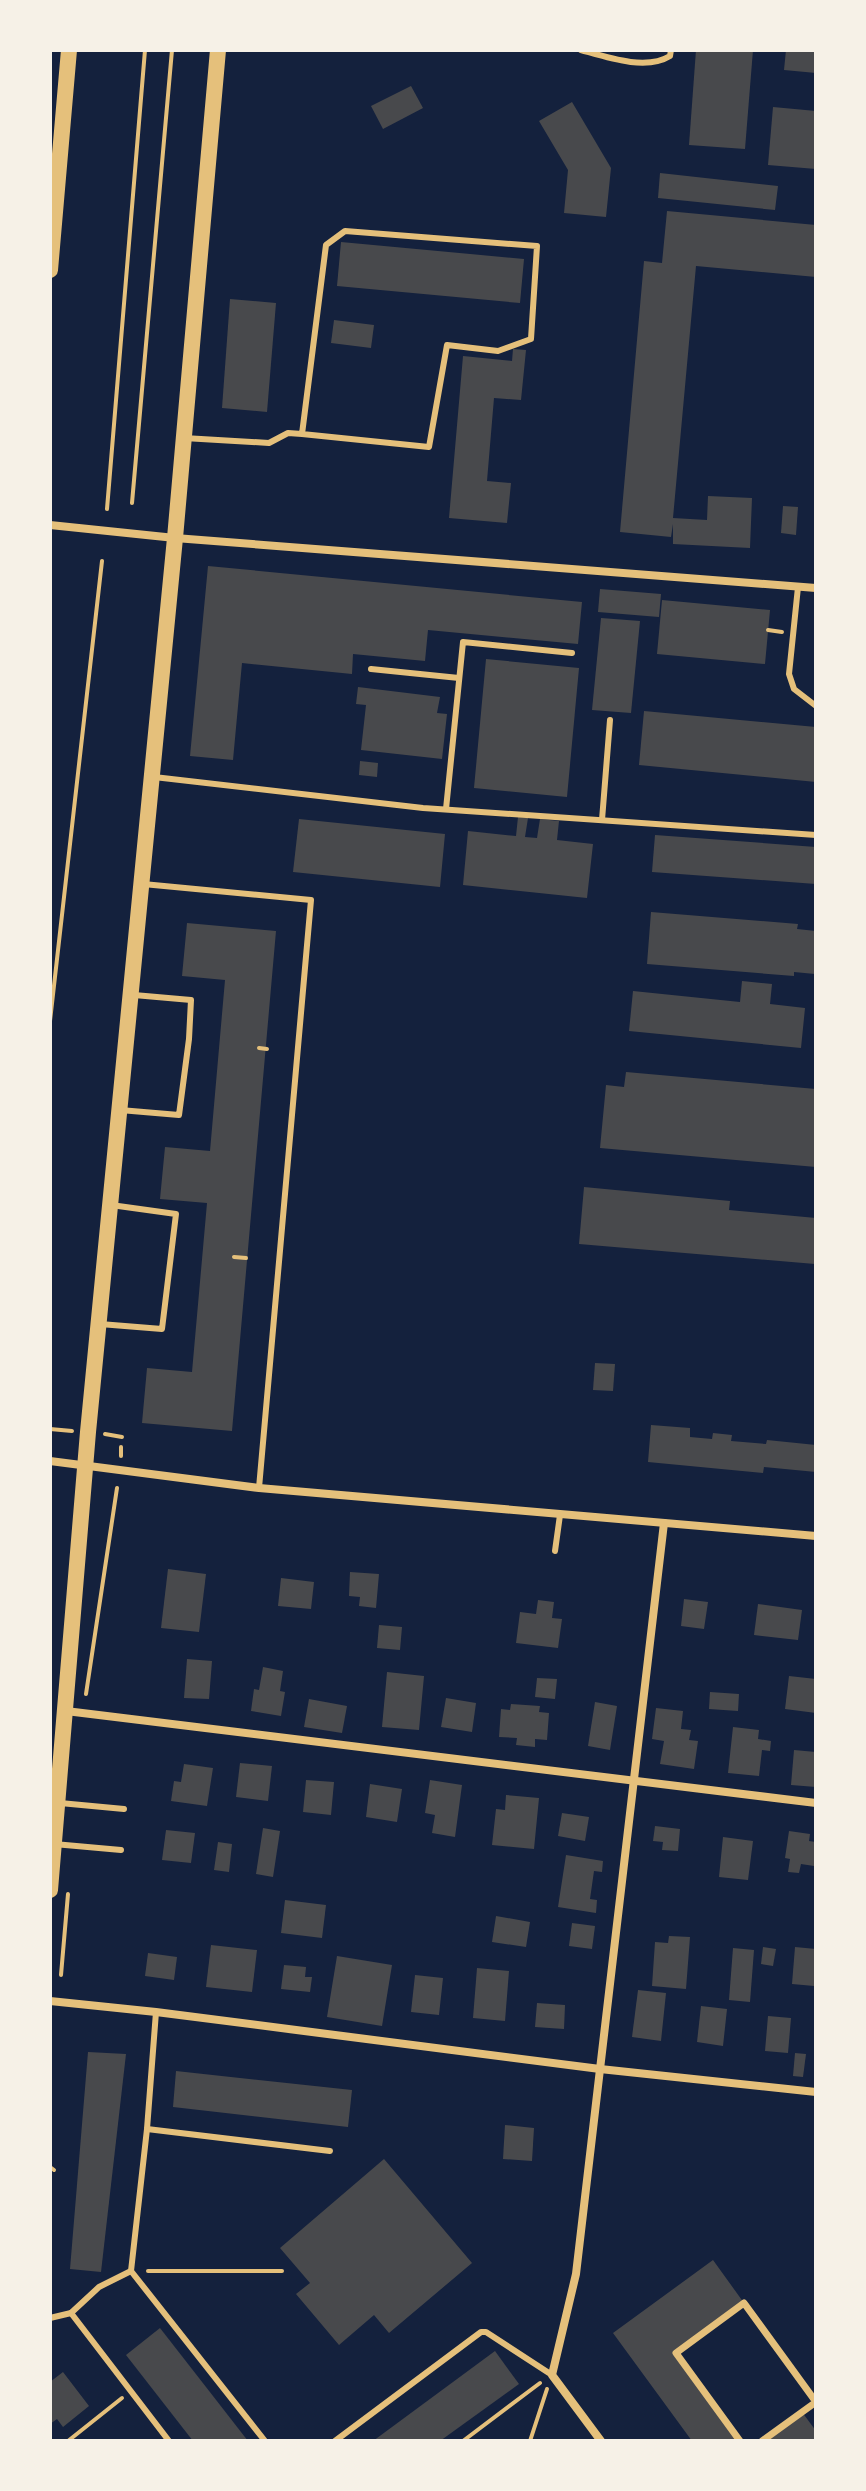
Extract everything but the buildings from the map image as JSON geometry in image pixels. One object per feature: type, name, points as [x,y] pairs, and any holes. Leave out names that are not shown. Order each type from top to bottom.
[{"type":"main road","points":[[50,270],[69,50]]},
{"type":"main road","points":[[50,1890],[86,1465],[175,538],[218,50]]},
{"type":"street","points":[[50,525],[175,538],[816,588]]},
{"type":"street","points":[[50,1461],[259,1488],[816,1536]]},
{"type":"street","points":[[601,2441],[552,2375],[576,2274],[664,1523]]},
{"type":"street","points":[[66,1711],[816,1803]]},
{"type":"street","points":[[50,2001],[600,2069],[816,2092]]},
{"type":"street","points":[[740,2441],[676,2353],[744,2303],[816,2402],[762,2441]]},
{"type":"lane","points":[[581,50],[614,59],[660,63],[670,56],[671,50]]},
{"type":"lane","points":[[184,438],[269,443],[288,433],[429,447],[447,345],[498,351],[531,339],[537,246],[345,231],[326,245],[302,434]]},
{"type":"lane","points":[[798,587],[789,674],[794,689],[816,706]]},
{"type":"lane","points":[[446,809],[463,642],[572,653]]},
{"type":"lane","points":[[371,669],[459,678]]},
{"type":"lane","points":[[602,820],[610,720]]},
{"type":"lane","points":[[151,776],[446,809],[816,835]]},
{"type":"lane","points":[[140,884],[311,900],[259,1488]]},
{"type":"lane","points":[[119,1110],[179,1115],[189,1039],[191,1000],[130,994]]},
{"type":"lane","points":[[100,1324],[162,1329],[176,1214],[111,1205]]},
{"type":"lane","points":[[555,1551],[560,1515]]},
{"type":"lane","points":[[58,1803],[124,1809]]},
{"type":"lane","points":[[54,1844],[121,1850]]},
{"type":"lane","points":[[156,2012],[131,2271],[265,2441]]},
{"type":"lane","points":[[147,2129],[330,2151]]},
{"type":"lane","points":[[50,2318],[71,2313],[99,2287],[131,2271]]},
{"type":"lane","points":[[71,2313],[169,2441]]},
{"type":"lane","points":[[335,2441],[481,2332],[486,2332],[552,2375]]},
{"type":"path","points":[[107,509],[145,50]]},
{"type":"path","points":[[132,503],[172,50]]},
{"type":"path","points":[[50,1021],[102,561]]},
{"type":"path","points":[[259,1048],[267,1049]]},
{"type":"path","points":[[234,1257],[246,1258]]},
{"type":"path","points":[[50,1429],[77,1431]]},
{"type":"path","points":[[98,1434],[122,1437]]},
{"type":"path","points":[[121,1447],[121,1456]]},
{"type":"path","points":[[87,1689],[117,1488]]},
{"type":"path","points":[[131,2271],[282,2271]]},
{"type":"path","points":[[463,2441],[552,2375]]},
{"type":"path","points":[[530,2441],[552,2375]]},
{"type":"path","points":[[68,2441],[131,2391]]}]
